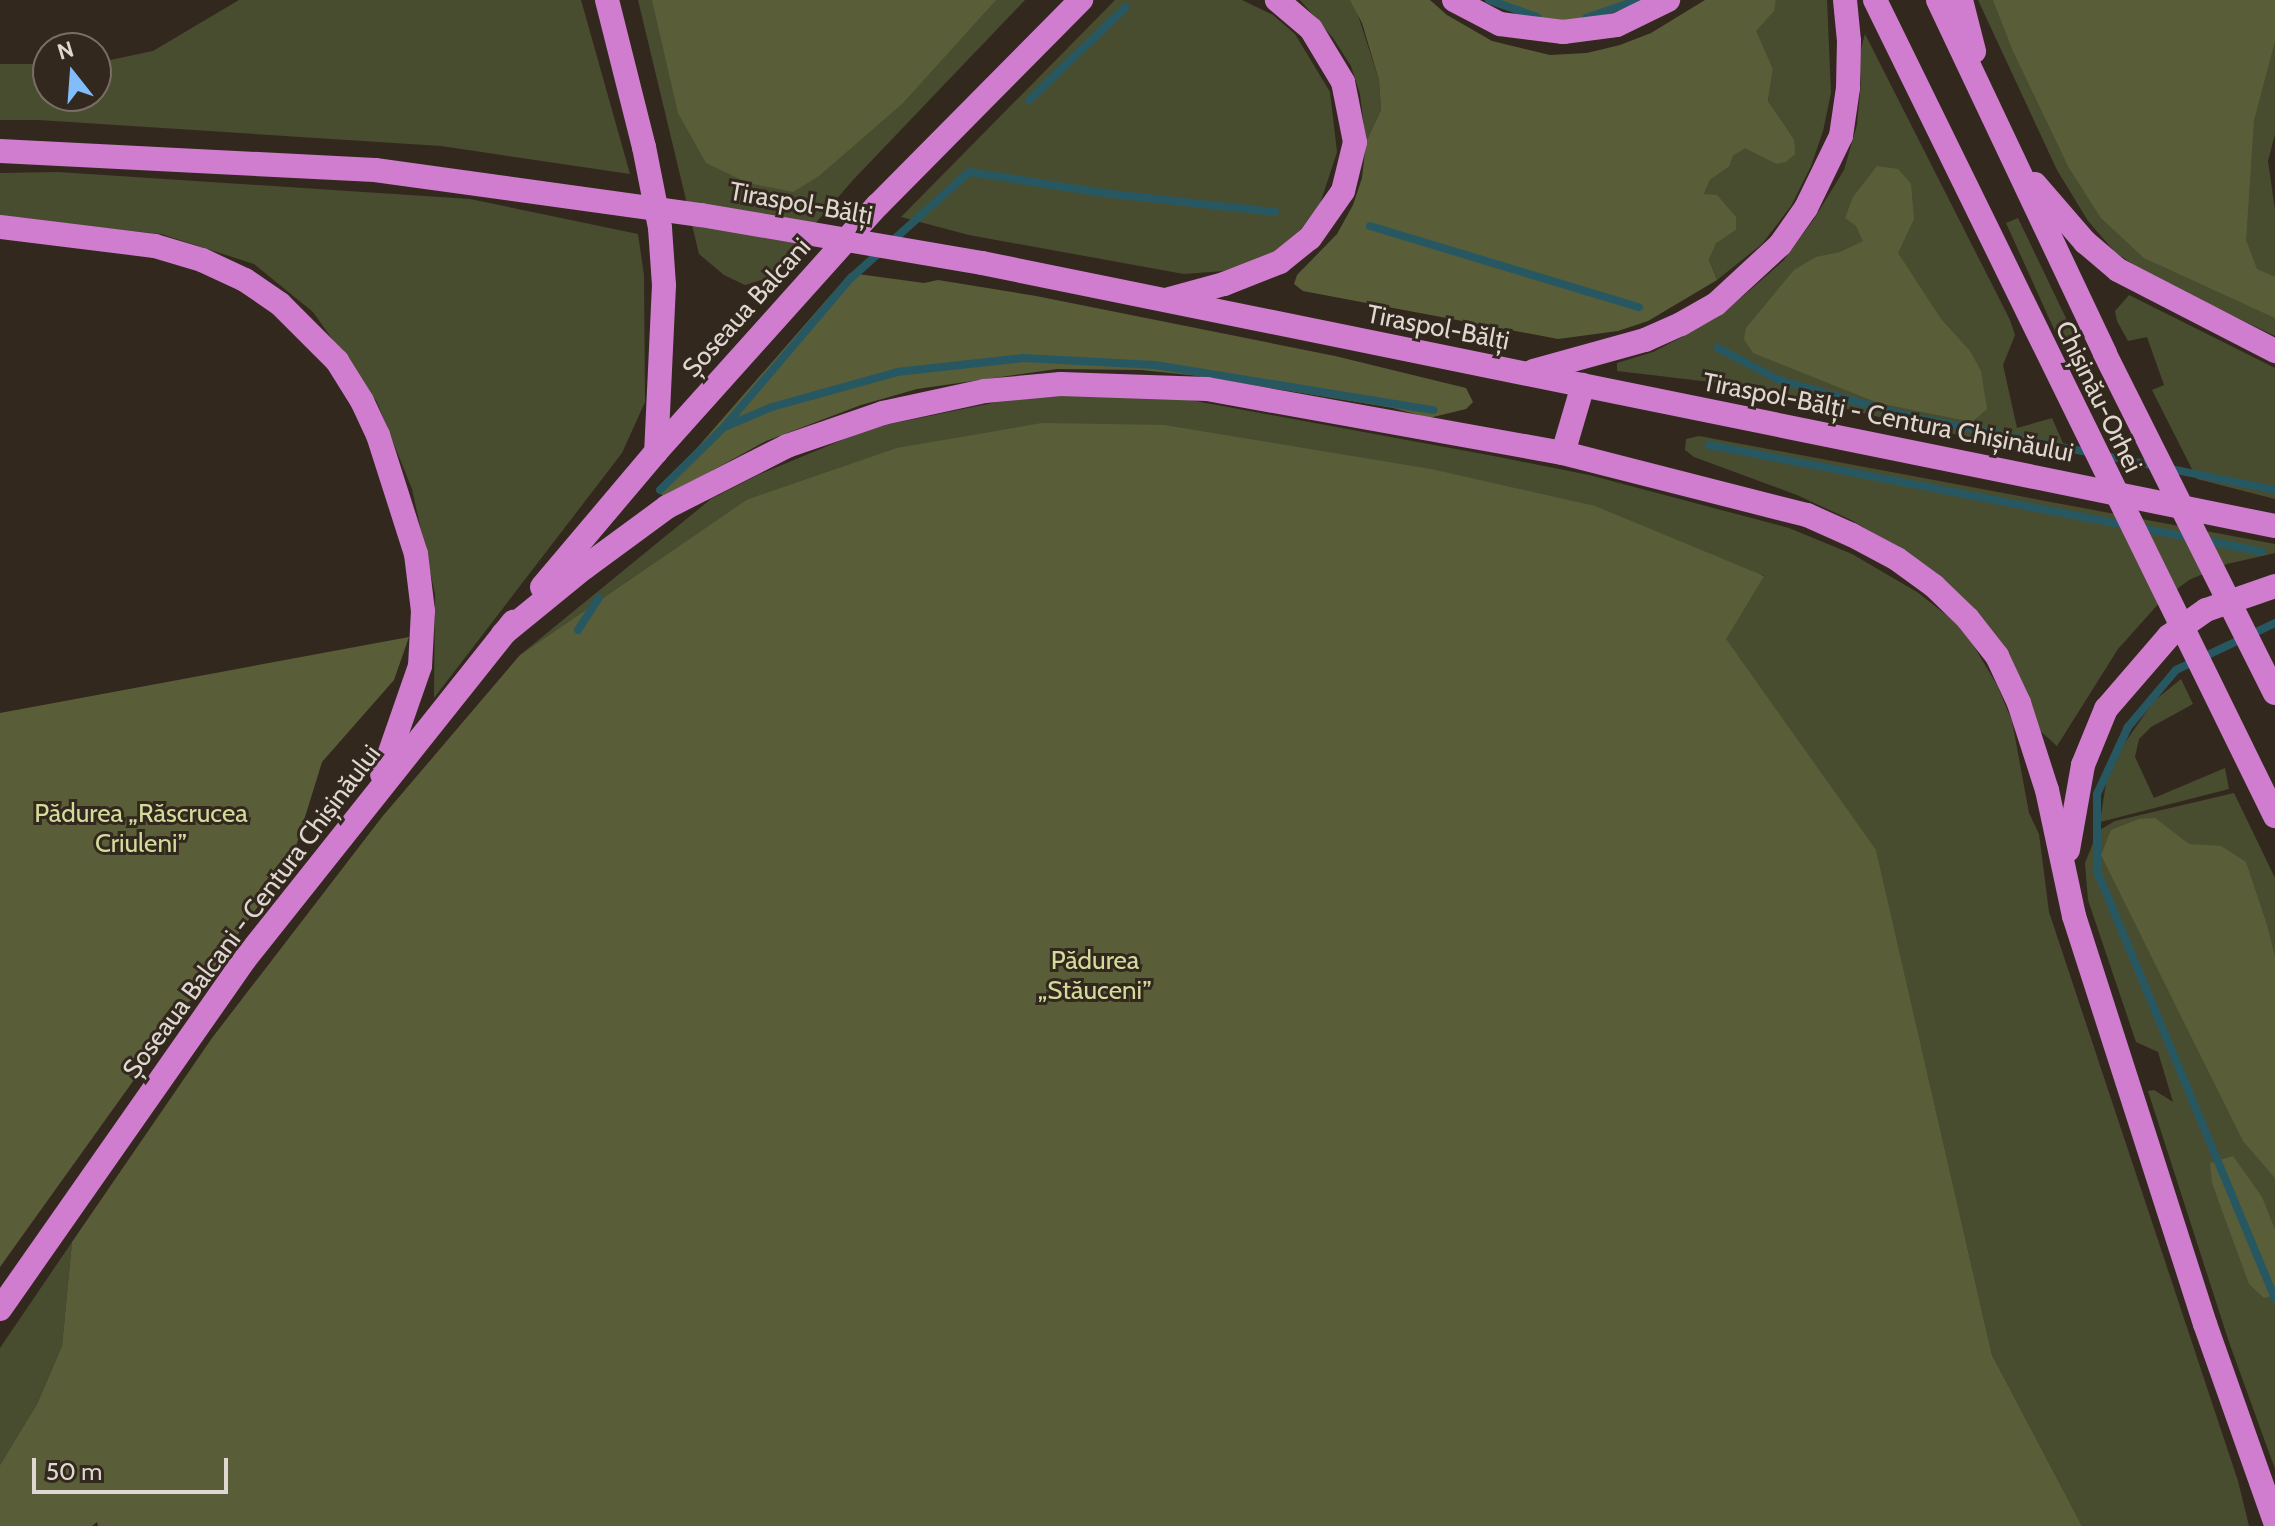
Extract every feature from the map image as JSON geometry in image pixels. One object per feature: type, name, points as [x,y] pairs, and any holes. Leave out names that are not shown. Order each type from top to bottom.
[{"type":"highway","points":[[607,0],[644,147],[660,228],[664,285],[656,452]]},
{"type":"highway","points":[[1163,300],[1224,284],[1280,262],[1310,238],[1343,191],[1355,142],[1343,82],[1311,29],[1277,0]]},
{"type":"highway","points":[[1454,0],[1500,24],[1526,30],[1563,32],[1617,25],[1668,0]]},
{"type":"highway","points":[[1523,373],[1599,355],[1681,324],[1716,304],[1780,245],[1813,196],[1841,136],[1848,88],[1845,0]]},
{"type":"highway","name":"Chișinău-Orhei","points":[[1875,0],[2048,359],[2275,816]]},
{"type":"highway","name":"Chișinău-Orhei","points":[[1938,0],[2105,354],[2275,693]]},
{"type":"highway","points":[[1961,0],[1987,104]]},
{"type":"highway","name":"Șoseaua Balcani","points":[[503,634],[656,452],[878,205],[1081,1]]},
{"type":"highway","name":"Tiraspol-Bălți","points":[[0,151],[375,170],[539,191],[982,263],[1583,385]]},
{"type":"highway","points":[[2015,161],[2085,242],[2118,270],[2275,351]]},
{"type":"highway","points":[[0,227],[155,246],[202,260],[245,280],[280,304],[337,361],[362,401],[378,435],[416,554],[423,611],[420,666],[376,794]]},
{"type":"highway","points":[[503,634],[584,568],[667,507],[787,446],[883,413],[985,391],[1061,384],[1207,389],[1563,453],[1807,515],[1897,559],[1934,586],[1968,619],[1997,656],[2019,703],[2047,790],[2074,916],[2147,1146],[2275,1522]]},
{"type":"highway","points":[[1563,453],[1583,385]]},
{"type":"highway","name":"Tiraspol-Bălți - Centura Chișinăului","points":[[1583,385],[2275,526]]},
{"type":"highway","points":[[2066,868],[2083,765],[2106,709],[2169,636],[2206,610],[2275,586]]},
{"type":"highway","name":"Șoseaua Balcani - Centura Chișinăului","points":[[0,1309],[245,959],[503,634]]},
{"type":"green space","points":[[239,0],[581,0],[630,174],[441,146],[0,120],[0,64],[32,64],[32,112],[112,112],[112,60],[153,51]]},
{"type":"green space","points":[[638,0],[1025,0],[853,180],[768,278],[745,285],[724,275],[699,254]]},
{"type":"green space","points":[[652,0],[996,0],[903,103],[819,176],[793,192],[748,183],[706,163],[678,113]]},
{"type":"green space","points":[[1115,0],[1242,0],[1273,15],[1295,34],[1330,92],[1337,152],[1320,204],[1301,229],[1269,257],[1224,271],[1184,274],[969,235],[901,217]]},
{"type":"green space","points":[[1300,0],[1350,0],[1355,6],[1379,80],[1381,110],[1366,142],[1360,94],[1351,66],[1333,38]]},
{"type":"green space","points":[[1350,0],[1430,0],[1447,15],[1492,41],[1550,55],[1587,53],[1620,45],[1651,33],[1705,0],[1776,0],[1774,11],[1756,31],[1773,69],[1768,101],[1794,139],[1795,154],[1786,162],[1776,164],[1745,148],[1733,156],[1730,166],[1710,180],[1704,194],[1717,195],[1736,217],[1736,230],[1716,243],[1709,260],[1717,280],[1648,321],[1618,331],[1558,339],[1303,291],[1294,284],[1297,275],[1337,234],[1353,205],[1362,178],[1366,142],[1381,110],[1379,80],[1362,23]]},
{"type":"green space","points":[[1489,0],[1638,0],[1585,18],[1557,21],[1526,15]]},
{"type":"green space","points":[[1776,0],[1827,0],[1831,93],[1823,131],[1811,166],[1791,206],[1762,244],[1717,280],[1709,260],[1716,242],[1736,230],[1704,194],[1710,180],[1730,166],[1733,156],[1745,147],[1776,164],[1794,139],[1768,101],[1773,69],[1755,31],[1773,11]]},
{"type":"green space","points":[[1978,0],[2275,0],[2275,134],[2268,161],[2275,210],[2275,336],[2150,276],[2115,252],[2088,221],[2057,170]]},
{"type":"green space","points":[[1993,0],[2275,0],[2275,41],[2254,120],[2246,240],[2257,269],[2275,277],[2275,318],[2144,258],[2101,218],[2069,168],[2012,49]]},
{"type":"green space","points":[[1865,34],[2010,320],[2015,335],[2003,365],[2017,428],[2052,418],[2069,457],[1920,427],[1762,388],[1617,371],[1617,363],[1653,352],[1682,337],[1742,297],[1783,261],[1814,219],[1844,170],[1857,125],[1861,83],[1859,56]]},
{"type":"green space","points":[[1877,166],[1898,169],[1911,184],[1914,219],[1898,253],[1941,319],[1970,351],[1981,371],[1987,409],[1972,422],[1878,403],[1753,353],[1744,339],[1746,328],[1794,270],[1816,257],[1840,252],[1863,241],[1856,226],[1845,218],[1853,197]]},
{"type":"green space","points":[[58,172],[470,199],[638,234],[644,275],[645,402],[622,453],[434,698],[435,594],[412,489],[377,402],[313,312],[254,264],[161,234],[0,217],[0,173]]},
{"type":"green space","points":[[2018,218],[2086,360],[2068,360],[2006,223]]},
{"type":"green space","points":[[850,273],[924,283],[938,280],[1036,296],[1335,356],[1466,388],[1473,402],[1466,409],[1429,418],[1393,408],[1199,376],[1141,370],[1057,369],[917,389],[861,405],[766,441],[664,497],[656,489],[697,448]]},
{"type":"green space","points":[[2129,295],[2275,368],[2275,499],[2197,479],[2152,390],[2164,385],[2147,337],[2128,341],[2117,321],[2115,311]]},
{"type":"green space","points":[[1086,394],[1190,400],[1499,457],[1589,475],[1789,528],[1852,554],[1917,592],[1963,628],[1997,685],[2012,721],[2029,813],[2039,834],[2049,912],[2238,1481],[2249,1526],[2082,1526],[1992,1355],[1876,851],[1725,639],[1764,575],[746,500],[520,655],[711,499],[760,474],[871,428],[1007,400]]},
{"type":"green space","name":"Pădurea „Stăuceni”","points":[[1042,423],[1164,425],[1431,469],[1595,506],[1764,576],[1726,639],[1876,850],[1992,1355],[2082,1526],[98,1526],[97,1522],[92,1526],[0,1526],[0,1465],[37,1404],[62,1346],[72,1242],[212,1038],[382,817],[520,655],[746,500],[897,448]]},
{"type":"green space","points":[[1699,436],[2275,544],[2275,553],[2227,564],[2189,580],[2161,601],[2118,649],[2057,746],[2037,728],[1903,550],[1851,520],[1797,495],[1694,457],[1685,450],[1686,439]]},
{"type":"green space","name":"Pădurea „Răscrucea Criuleni”","points":[[409,637],[394,680],[322,762],[292,859],[0,1267],[0,713]]},
{"type":"green space","points":[[2181,679],[2193,704],[2151,727],[2139,739],[2135,757],[2154,798],[2225,768],[2229,789],[2100,822],[2106,783],[2126,741],[2154,701]]},
{"type":"green space","points":[[2234,793],[2275,878],[2275,1469],[2229,1342],[2148,1091],[2154,1090],[2173,1102],[2158,1052],[2136,1042],[2088,900],[2085,863],[2098,831],[2115,821]]},
{"type":"green space","points":[[2155,818],[2189,844],[2221,846],[2246,862],[2267,925],[2275,957],[2275,1178],[2243,1141],[2101,855],[2111,830],[2139,819]]},
{"type":"green space","points":[[2233,1156],[2262,1197],[2275,1230],[2275,1295],[2264,1298],[2249,1284],[2212,1183],[2210,1163]]},
{"type":"green space","points":[[72,1242],[62,1346],[37,1404],[0,1465],[0,1348]]},
{"type":"waterway","points":[[1489,0],[1537,17]]},
{"type":"waterway","points":[[1586,18],[1638,0]]},
{"type":"waterway","points":[[1029,100],[1126,7]]},
{"type":"waterway","points":[[660,490],[724,427],[851,278],[969,172],[1103,193],[1275,212]]},
{"type":"waterway","points":[[1370,226],[1639,307]]},
{"type":"waterway","points":[[1718,348],[1779,380],[1908,416],[2275,490]]},
{"type":"waterway","points":[[727,426],[772,407],[897,372],[1023,358],[1155,365],[1433,410]]},
{"type":"waterway","points":[[1709,445],[2191,538]]},
{"type":"waterway","points":[[2204,540],[2262,552]]},
{"type":"waterway","points":[[578,630],[599,598]]},
{"type":"waterway","points":[[2275,623],[2176,670],[2128,727],[2097,794],[2097,871],[2275,1298]]}]
